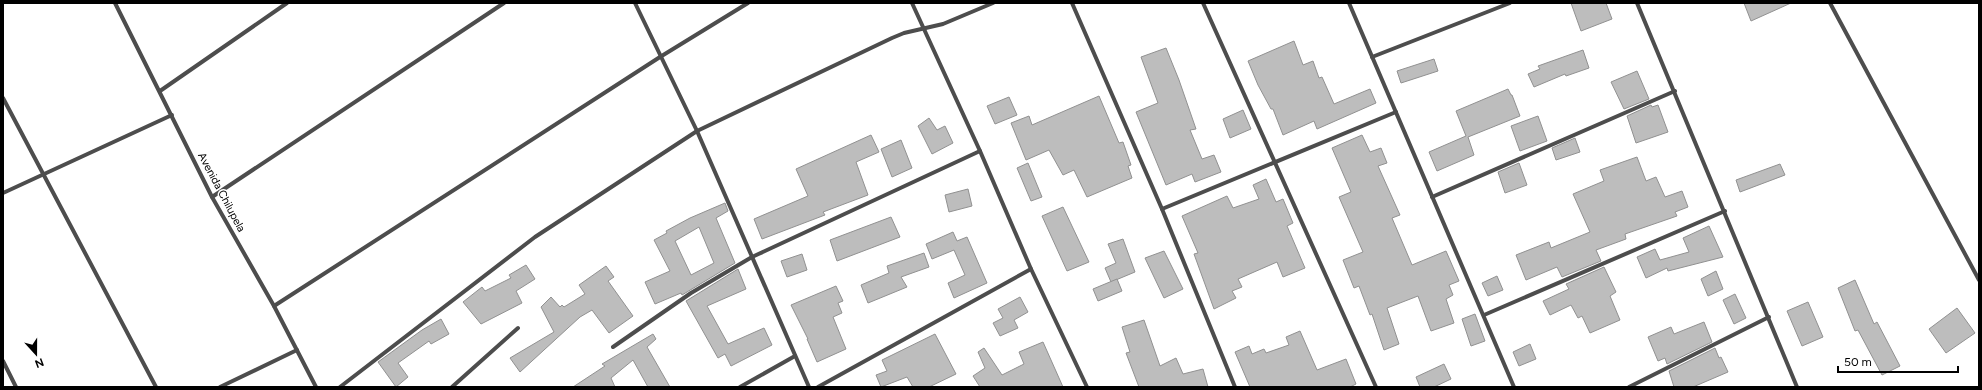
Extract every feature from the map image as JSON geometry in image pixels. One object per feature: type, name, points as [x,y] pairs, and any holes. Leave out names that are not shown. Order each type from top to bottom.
[{"type":"street","name":"Avenida Chilupela","points":[[115,3],[212,197],[274,306],[316,387]]},
{"type":"street","points":[[160,91],[287,3]]},
{"type":"street","points":[[212,197],[504,3]]},
{"type":"street","points":[[634,3],[697,131],[809,387]]},
{"type":"street","points":[[274,306],[660,57],[748,3]]},
{"type":"street","points":[[912,3],[980,151],[1031,269],[1087,387]]},
{"type":"street","points":[[340,387],[535,237],[697,131],[892,38],[943,24],[993,3]]},
{"type":"street","points":[[1072,3],[1162,209],[1235,387]]},
{"type":"street","points":[[1203,3],[1376,387]]},
{"type":"street","points":[[1349,3],[1514,387]]},
{"type":"street","points":[[1372,57],[1510,3]]},
{"type":"street","points":[[1637,3],[1770,317],[1798,387]]},
{"type":"street","points":[[1830,3],[1979,280]]},
{"type":"street","points":[[1432,196],[1675,91]]},
{"type":"street","points":[[3,98],[156,387]]},
{"type":"street","points":[[1162,209],[1396,112]]},
{"type":"street","points":[[3,193],[172,115]]},
{"type":"street","points":[[613,347],[690,293],[752,257],[980,151]]},
{"type":"street","points":[[1484,315],[1725,211]]},
{"type":"street","points":[[818,387],[1031,269]]},
{"type":"street","points":[[1629,387],[1770,317]]},
{"type":"street","points":[[452,387],[518,328]]},
{"type":"street","points":[[220,387],[297,350]]},
{"type":"street","points":[[740,387],[795,356]]},
{"type":"street","points":[[3,361],[16,387]]},
{"type":"building","points":[[1571,3],[1606,3],[1612,19],[1581,31]]},
{"type":"building","points":[[1744,3],[1791,3],[1751,21]]},
{"type":"building","points":[[1294,41],[1303,65],[1313,61],[1319,78],[1322,77],[1334,104],[1370,89],[1376,103],[1317,129],[1314,121],[1283,135],[1273,109],[1271,109],[1258,85],[1248,61]]},
{"type":"building","points":[[1166,48],[1196,129],[1190,130],[1202,159],[1214,155],[1221,172],[1195,182],[1192,174],[1166,185],[1136,112],[1158,103],[1141,57]]},
{"type":"building","points":[[1583,50],[1589,68],[1566,76],[1565,74],[1534,87],[1528,74],[1540,69],[1538,66]]},
{"type":"building","points":[[1434,59],[1438,71],[1401,83],[1397,71]]},
{"type":"building","points":[[1637,71],[1649,99],[1624,109],[1611,82]]},
{"type":"building","points":[[1508,89],[1512,95],[1520,116],[1468,137],[1474,155],[1437,171],[1429,152],[1466,136],[1456,111]]},
{"type":"building","points":[[1099,96],[1119,143],[1123,142],[1131,165],[1128,166],[1132,178],[1087,197],[1074,170],[1063,175],[1049,150],[1026,160],[1011,123],[1029,116],[1032,125]]},
{"type":"building","points":[[1009,97],[1017,115],[995,124],[987,106]]},
{"type":"building","points":[[1651,105],[1652,107],[1658,105],[1668,132],[1636,143],[1627,116]]},
{"type":"building","points":[[1243,110],[1251,129],[1230,138],[1223,119]]},
{"type":"building","points":[[1538,116],[1547,141],[1520,151],[1511,126]]},
{"type":"building","points":[[929,118],[937,130],[945,126],[953,143],[932,154],[918,126]]},
{"type":"building","points":[[871,135],[879,152],[856,162],[868,195],[823,212],[825,215],[762,239],[754,219],[808,196],[796,169]]},
{"type":"building","points":[[1362,135],[1370,152],[1381,148],[1387,163],[1378,166],[1400,215],[1392,218],[1412,265],[1446,251],[1459,281],[1449,285],[1453,295],[1446,299],[1454,323],[1431,331],[1418,296],[1387,308],[1399,344],[1384,350],[1372,314],[1370,315],[1359,286],[1354,288],[1343,260],[1363,252],[1339,197],[1351,192],[1332,148]]},
{"type":"building","points":[[1575,138],[1580,152],[1556,160],[1552,148]]},
{"type":"building","points":[[901,140],[912,168],[892,177],[881,149]]},
{"type":"building","points":[[1637,157],[1646,181],[1656,177],[1665,197],[1682,191],[1688,207],[1675,212],[1677,216],[1625,234],[1626,239],[1596,250],[1601,261],[1562,277],[1557,267],[1526,280],[1516,255],[1549,242],[1551,248],[1590,232],[1573,194],[1604,181],[1600,170]]},
{"type":"building","points":[[1028,163],[1042,197],[1031,201],[1017,168]]},
{"type":"building","points":[[1519,163],[1527,185],[1505,193],[1498,172]]},
{"type":"building","points":[[1780,164],[1785,175],[1740,192],[1736,180]]},
{"type":"building","points":[[1266,179],[1276,202],[1283,199],[1293,223],[1287,226],[1305,268],[1283,277],[1277,262],[1238,279],[1242,287],[1232,291],[1236,298],[1214,309],[1194,254],[1198,253],[1182,216],[1227,196],[1233,208],[1259,199],[1253,185]]},
{"type":"building","points":[[968,189],[972,206],[949,212],[945,195]]},
{"type":"building","points":[[725,203],[728,211],[716,218],[735,263],[682,295],[681,293],[655,304],[645,282],[670,271],[654,240],[667,233],[666,231],[690,218]],"holes":[[[699,227],[714,263],[691,275],[675,241]]]},
{"type":"building","points":[[1063,207],[1089,262],[1067,271],[1042,216]]},
{"type":"building","points":[[891,217],[900,237],[837,261],[830,240]]},
{"type":"building","points":[[1709,226],[1723,257],[1668,271],[1667,268],[1646,278],[1637,257],[1655,249],[1660,260],[1689,252],[1683,238]]},
{"type":"building","points":[[953,232],[957,241],[967,237],[987,283],[954,298],[948,283],[965,275],[954,250],[932,259],[926,244]]},
{"type":"building","points":[[1123,239],[1135,272],[1111,282],[1105,268],[1116,263],[1108,244]]},
{"type":"building","points":[[1164,251],[1183,289],[1164,298],[1145,258]]},
{"type":"building","points":[[924,253],[929,267],[901,277],[907,287],[868,303],[861,285],[889,273],[887,266]]},
{"type":"building","points":[[802,254],[807,270],[787,277],[781,261]]},
{"type":"building","points":[[526,265],[535,279],[516,291],[522,303],[481,324],[463,302],[482,287],[485,291],[511,278],[509,275]]},
{"type":"building","points":[[606,266],[614,277],[608,281],[633,316],[609,333],[592,310],[580,317],[520,372],[510,358],[554,332],[541,307],[551,297],[560,307],[562,305],[564,307],[585,294],[579,285]]},
{"type":"building","points":[[1604,267],[1616,292],[1610,296],[1620,320],[1590,333],[1582,316],[1578,318],[1571,305],[1550,315],[1543,301],[1569,289],[1566,284]]},
{"type":"building","points":[[738,269],[746,289],[707,306],[728,344],[764,328],[772,345],[731,366],[725,354],[718,358],[686,301]]},
{"type":"building","points":[[1716,271],[1723,289],[1708,296],[1701,279]]},
{"type":"building","points":[[1497,276],[1503,290],[1488,296],[1482,283]]},
{"type":"building","points":[[1117,279],[1122,291],[1098,301],[1093,289]]},
{"type":"building","points":[[1855,280],[1874,324],[1877,322],[1900,366],[1882,375],[1858,330],[1855,331],[1838,288]]},
{"type":"building","points":[[836,286],[843,301],[838,303],[842,313],[833,317],[846,349],[817,362],[808,339],[791,305]]},
{"type":"building","points":[[1735,294],[1746,318],[1734,324],[1723,300]]},
{"type":"building","points":[[1020,297],[1028,312],[1014,320],[1018,328],[1000,336],[993,323],[1003,318],[998,309]]},
{"type":"building","points":[[1808,302],[1823,337],[1802,346],[1787,311]]},
{"type":"building","points":[[1957,308],[1975,333],[1946,353],[1929,329]]},
{"type":"building","points":[[1475,314],[1485,341],[1471,346],[1462,319]]},
{"type":"building","points":[[441,319],[449,334],[431,344],[429,341],[398,363],[408,377],[396,387],[378,362],[422,330]]},
{"type":"building","points":[[1144,320],[1160,366],[1176,358],[1183,374],[1203,369],[1208,387],[1139,387],[1126,353],[1130,352],[1122,327]]},
{"type":"building","points":[[1704,322],[1712,342],[1667,364],[1665,358],[1658,361],[1648,337],[1671,327],[1674,334]]},
{"type":"building","points":[[1300,331],[1317,370],[1346,359],[1356,384],[1350,387],[1250,387],[1235,352],[1249,346],[1252,354],[1264,349],[1266,353],[1289,345],[1286,337]]},
{"type":"building","points":[[653,334],[656,339],[647,347],[670,387],[648,387],[633,360],[611,378],[615,387],[573,387],[605,366],[602,364]]},
{"type":"building","points":[[935,334],[956,374],[929,387],[913,387],[907,377],[881,387],[876,375],[887,371],[882,360]]},
{"type":"building","points":[[1043,342],[1063,387],[980,387],[973,376],[985,368],[978,352],[984,348],[1002,375],[1024,364],[1019,352]]},
{"type":"building","points":[[1530,344],[1536,359],[1519,366],[1513,352]]},
{"type":"building","points":[[1715,348],[1719,358],[1721,357],[1728,372],[1693,387],[1674,387],[1669,371]]},
{"type":"building","points":[[1444,364],[1451,379],[1434,387],[1420,387],[1416,377]]}]
